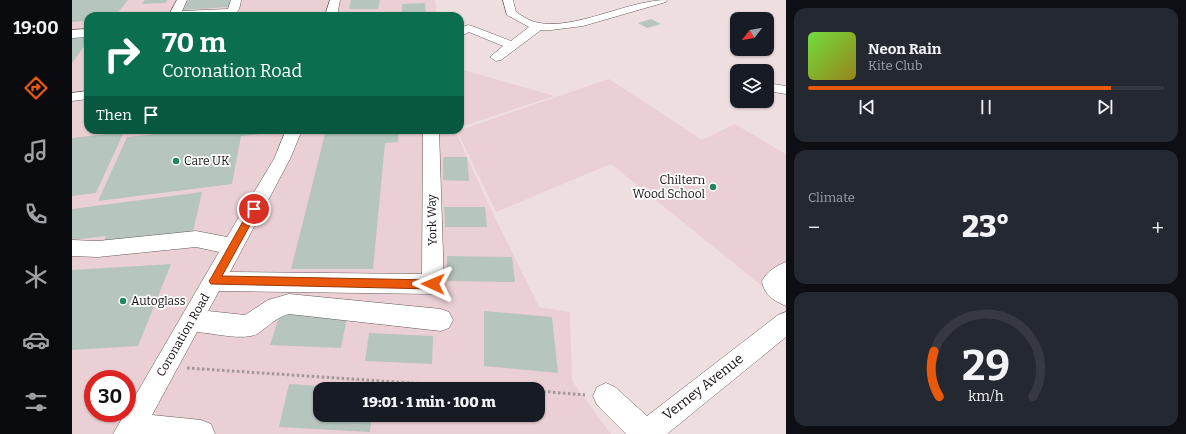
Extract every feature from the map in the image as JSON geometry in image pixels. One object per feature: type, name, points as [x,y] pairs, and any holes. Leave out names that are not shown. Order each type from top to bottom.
[{"type":"street","points":[[176,12],[182,0]]},
{"type":"street","points":[[231,12],[234,9],[236,0]]},
{"type":"street","points":[[332,12],[336,0]]},
{"type":"street","points":[[508,0],[510,13],[521,21],[538,26],[564,27],[662,0]]},
{"type":"street","points":[[496,57],[538,26]]},
{"type":"street","points":[[464,31],[512,45]]},
{"type":"street","points":[[72,34],[84,33]]},
{"type":"street","points":[[774,88],[786,90]]},
{"type":"street","points":[[72,97],[84,96]]},
{"type":"street","name":"Coronation Road","points":[[129,431],[282,159],[292,134]]},
{"type":"street","name":"York Way","points":[[214,281],[433,284],[431,134]]},
{"type":"street","points":[[72,248],[98,250],[196,239],[233,247]]},
{"type":"street","points":[[786,271],[773,281],[774,287],[786,296]]},
{"type":"street","points":[[191,320],[248,326],[276,307],[289,304],[441,320]]},
{"type":"street","name":"Verney Avenue","points":[[606,396],[646,434],[683,403],[786,323]]},
{"type":"street","points":[[129,431],[201,434]]},
{"type":"path","points":[[164,367],[394,382]]},
{"type":"path","points":[[545,392],[606,396]]},
{"type":"shaded area","points":[[72,0],[435,0],[436,12],[84,12],[84,134],[457,134],[486,199],[539,307],[570,312],[572,381],[611,434],[72,434]]},
{"type":"shaded area","points":[[464,70],[555,96],[464,126]]},
{"type":"shaded area","name":"Chiltern Wood School","points":[[609,79],[702,140],[735,124],[786,154],[786,301],[783,303],[611,164],[496,212],[458,134],[464,134],[464,129]]},
{"type":"building","points":[[72,0],[128,0],[118,12],[84,12],[84,21],[72,22]]},
{"type":"building","points":[[145,0],[167,0],[166,3],[142,4]]},
{"type":"building","points":[[188,0],[231,0],[229,7],[182,10]]},
{"type":"building","points":[[351,0],[380,0],[378,9],[349,9]]},
{"type":"building","points":[[425,3],[426,12],[402,12],[402,4]]},
{"type":"building","points":[[651,19],[661,24],[647,28],[638,23]]},
{"type":"building","points":[[84,34],[84,46],[72,63],[72,36]]},
{"type":"building","points":[[107,134],[123,134],[96,193],[72,196],[72,138]]},
{"type":"building","name":"Care UK","points":[[156,134],[260,134],[241,136],[232,184],[98,201],[127,137]]},
{"type":"building","points":[[325,134],[399,134],[398,142],[385,143],[373,269],[291,269]]},
{"type":"building","points":[[443,157],[467,157],[469,181],[443,180]]},
{"type":"building","points":[[202,192],[193,232],[102,245],[106,236],[72,240],[72,209]]},
{"type":"building","points":[[444,207],[485,207],[487,227],[445,227]]},
{"type":"building","points":[[447,256],[512,257],[515,282],[447,281]]},
{"type":"building","name":"Autoglass","points":[[171,264],[138,346],[72,350],[72,270]]},
{"type":"building","points":[[484,311],[552,317],[558,373],[484,366]]},
{"type":"building","points":[[280,314],[347,317],[341,348],[270,345]]},
{"type":"building","points":[[369,333],[433,336],[432,364],[365,361]]},
{"type":"building","points":[[289,384],[313,386],[313,422],[371,422],[370,432],[279,427]]},
{"type":"place","name":"Care UK","points":[[176,161]]},
{"type":"place","name":"Chiltern Wood School","points":[[713,187]]},
{"type":"place","name":"Autoglass","points":[[123,301]]},
{"type":"route","points":[[254,209],[214,281],[433,284]]}]
